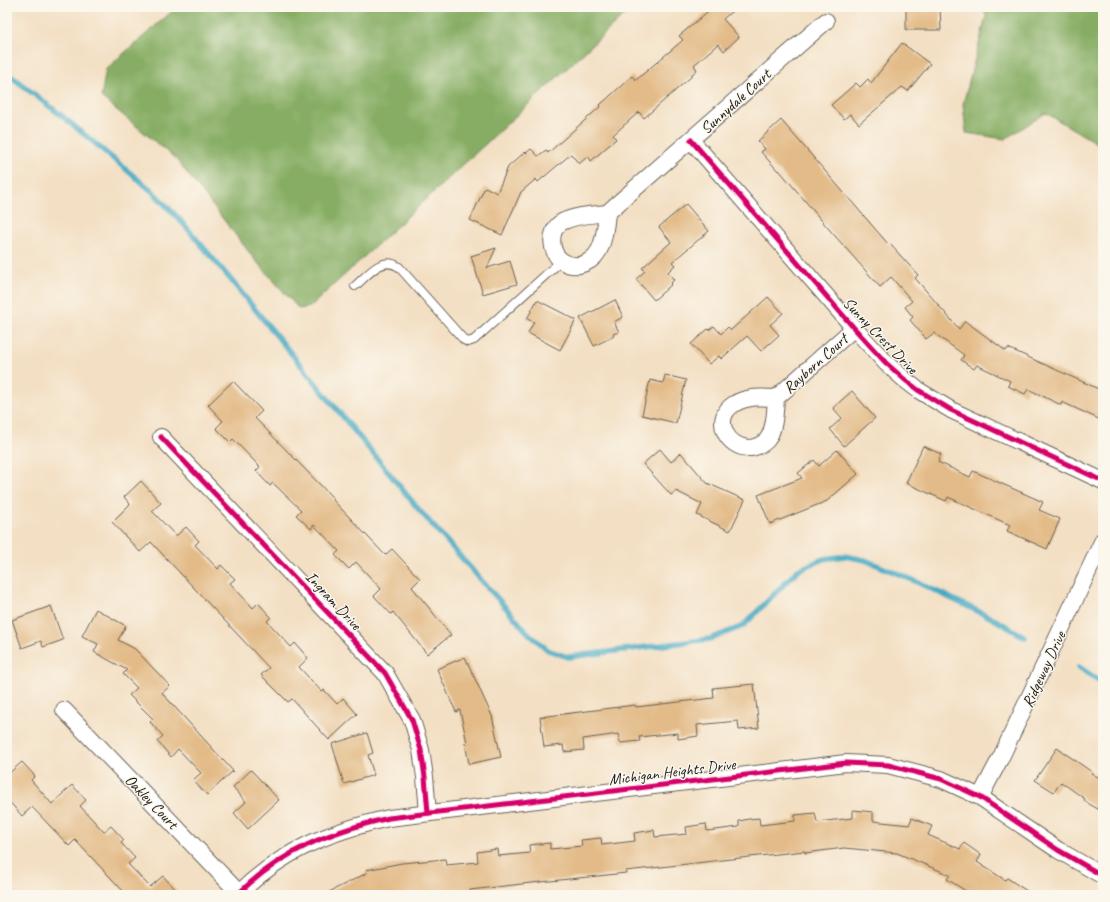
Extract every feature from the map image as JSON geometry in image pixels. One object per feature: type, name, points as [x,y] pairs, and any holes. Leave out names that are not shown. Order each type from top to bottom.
[{"type":"street","name":"Sunnydale Court","points":[[607,213],[826,21]]},
{"type":"street","name":"Sunny Crest Drive","points":[[691,140],[854,328],[896,372],[918,390],[972,420],[1103,481]]},
{"type":"street","points":[[607,213],[605,232],[601,247],[596,256],[580,266],[570,265],[561,261],[556,255],[552,245],[552,235],[557,226],[572,218],[607,213]]},
{"type":"street","name":"Rayborn Court","points":[[776,398],[854,328]]},
{"type":"street","name":"Ingram Drive","points":[[161,437],[385,673],[412,720],[421,750],[428,813]]},
{"type":"street","name":"Ridgeway Drive","points":[[980,797],[1002,755],[1103,540]]},
{"type":"street","name":"Oakley Court","points":[[64,710],[238,894]]},
{"type":"street","name":"Michigan Heights Drive","points":[[238,894],[270,867],[292,852],[319,838],[360,824],[428,813],[846,763],[888,765],[941,779],[980,797],[1058,850],[1103,876]]},
{"type":"lane","points":[[355,286],[380,264],[386,262],[393,263],[399,267],[464,340],[468,342],[474,340],[561,261]]},
{"type":"green space","points":[[177,7],[633,7],[310,307],[299,309],[256,261],[176,159],[101,97],[106,69]]},
{"type":"green space","points":[[984,7],[1103,7],[1103,147],[1046,113],[1005,139],[966,133],[963,104],[986,17]]},
{"type":"building","points":[[713,7],[737,7],[723,19],[739,37],[724,51],[718,44],[694,65],[697,70],[691,75],[692,76],[644,118],[639,112],[613,135],[616,139],[591,161],[588,156],[579,164],[571,154],[538,182],[536,179],[521,192],[502,235],[470,220],[485,187],[497,193],[508,167],[525,152],[526,153],[531,149],[538,156],[546,150],[548,153],[632,76],[636,80],[683,40],[679,36]]},
{"type":"building","points":[[906,7],[940,7],[941,30],[906,30]]},
{"type":"building","points":[[902,43],[930,64],[908,91],[902,87],[859,124],[850,114],[844,119],[831,105],[856,83],[860,87],[868,79],[871,83]]},
{"type":"building","points":[[781,120],[889,245],[890,244],[918,275],[915,278],[959,329],[965,321],[1006,351],[1008,348],[1103,391],[1103,421],[1062,402],[1061,405],[1028,389],[1025,394],[1008,386],[1010,381],[977,365],[974,369],[961,360],[964,355],[934,333],[926,339],[910,320],[913,317],[905,307],[912,301],[891,277],[880,287],[779,170],[778,171],[761,152],[765,149],[758,141]]},
{"type":"building","points":[[686,204],[709,231],[672,262],[675,265],[668,272],[674,280],[670,284],[671,285],[654,300],[636,279],[645,271],[642,268],[671,242],[659,227]]},
{"type":"building","points":[[496,248],[487,268],[510,261],[517,284],[483,294],[471,256]]},
{"type":"building","points":[[768,297],[783,313],[770,325],[779,335],[761,351],[747,336],[721,359],[719,356],[709,364],[691,344],[708,329],[709,330],[714,326],[721,334],[728,327],[731,330]]},
{"type":"building","points":[[537,300],[576,320],[560,350],[528,333],[534,322],[527,319]]},
{"type":"building","points":[[615,300],[623,317],[614,322],[619,332],[594,346],[580,318]]},
{"type":"building","points":[[665,375],[686,380],[676,423],[642,415],[650,380],[663,383]]},
{"type":"building","points":[[233,381],[262,411],[255,418],[334,499],[333,500],[385,555],[392,549],[420,579],[412,587],[451,635],[427,654],[393,612],[391,614],[374,596],[381,589],[356,562],[349,569],[335,555],[339,551],[314,525],[311,529],[296,515],[301,510],[273,483],[270,486],[256,471],[260,467],[233,439],[230,442],[216,428],[223,421],[208,405]]},
{"type":"building","points":[[852,391],[875,418],[844,446],[830,429],[842,418],[833,408]]},
{"type":"building","points":[[923,446],[941,454],[938,462],[970,477],[973,471],[1043,502],[1039,510],[1060,519],[1047,549],[1007,531],[1010,525],[948,497],[946,501],[906,483]]},
{"type":"building","points":[[660,449],[671,462],[681,453],[707,483],[745,500],[730,531],[697,515],[702,504],[676,491],[671,495],[643,464]]},
{"type":"building","points":[[837,450],[858,474],[827,501],[770,524],[758,495],[802,478],[798,473],[814,460],[819,466]]},
{"type":"building","points":[[141,481],[161,503],[152,511],[176,536],[186,527],[199,541],[195,545],[218,569],[221,565],[235,579],[230,583],[253,608],[258,603],[271,617],[267,621],[291,647],[295,643],[308,658],[299,667],[322,692],[324,690],[337,704],[343,698],[357,714],[329,740],[292,699],[288,702],[261,675],[269,668],[151,542],[140,552],[112,522],[130,504],[124,497]]},
{"type":"building","points":[[51,606],[63,640],[43,647],[41,641],[22,648],[12,620]]},
{"type":"building","points":[[96,609],[126,626],[118,640],[135,649],[170,686],[162,693],[233,771],[207,795],[193,780],[201,773],[178,749],[171,757],[157,741],[163,736],[150,722],[153,719],[129,695],[137,688],[123,674],[127,670],[94,652],[98,644],[82,636]]},
{"type":"building","points":[[465,657],[492,716],[501,757],[469,764],[465,743],[467,743],[460,710],[456,712],[437,669]]},
{"type":"building","points":[[754,684],[759,728],[739,730],[738,721],[697,725],[698,736],[678,739],[678,733],[639,737],[640,741],[620,743],[619,734],[583,739],[584,750],[564,752],[563,745],[544,747],[540,717],[635,705],[636,707],[714,698],[713,688]]},
{"type":"building","points":[[367,733],[373,753],[368,755],[374,775],[344,784],[332,744]]},
{"type":"building","points":[[1057,748],[1103,780],[1103,812],[1084,801],[1085,799],[1061,782],[1054,792],[1035,780]]},
{"type":"building","points":[[22,762],[35,776],[31,780],[52,804],[72,785],[86,800],[80,806],[104,832],[111,826],[124,840],[121,843],[135,858],[128,864],[150,887],[163,876],[181,895],[127,895],[75,840],[69,846],[32,807],[22,816],[7,799],[7,775]]},
{"type":"building","points":[[251,770],[279,800],[248,829],[234,813],[246,802],[233,787]]},
{"type":"building","points":[[853,810],[873,812],[873,821],[909,825],[912,818],[932,826],[928,835],[960,849],[964,843],[981,855],[977,862],[1005,880],[1007,878],[1033,895],[972,895],[947,879],[950,875],[897,853],[844,848],[731,859],[626,871],[626,873],[470,890],[470,894],[460,895],[323,895],[367,873],[366,870],[402,863],[445,859],[446,865],[478,862],[477,852],[497,849],[498,856],[530,853],[529,845],[550,843],[550,849],[582,846],[581,840],[601,838],[602,845],[635,841],[634,833],[654,830],[655,837],[687,834],[686,827],[706,824],[707,831],[739,827],[739,821],[759,818],[760,825],[795,821],[795,815],[815,813],[817,822],[853,818]]},
{"type":"waterway","points":[[7,73],[67,120],[153,192],[182,222],[420,511],[529,634],[548,650],[568,657],[710,639],[743,626],[798,570],[823,559],[845,556],[865,560],[915,581],[994,619],[1025,637]]},
{"type":"waterway","points":[[1079,667],[1103,683]]},
{"type":"cycle path","points":[[691,140],[854,328],[886,363],[904,379],[918,390],[951,410],[1103,481]]},
{"type":"cycle path","points":[[161,437],[385,673],[412,720],[421,750],[428,813]]},
{"type":"cycle path","points":[[237,895],[254,879],[272,866],[307,845],[367,823],[389,818],[846,763],[888,765],[941,779],[980,797],[1058,850],[1103,876]]}]
